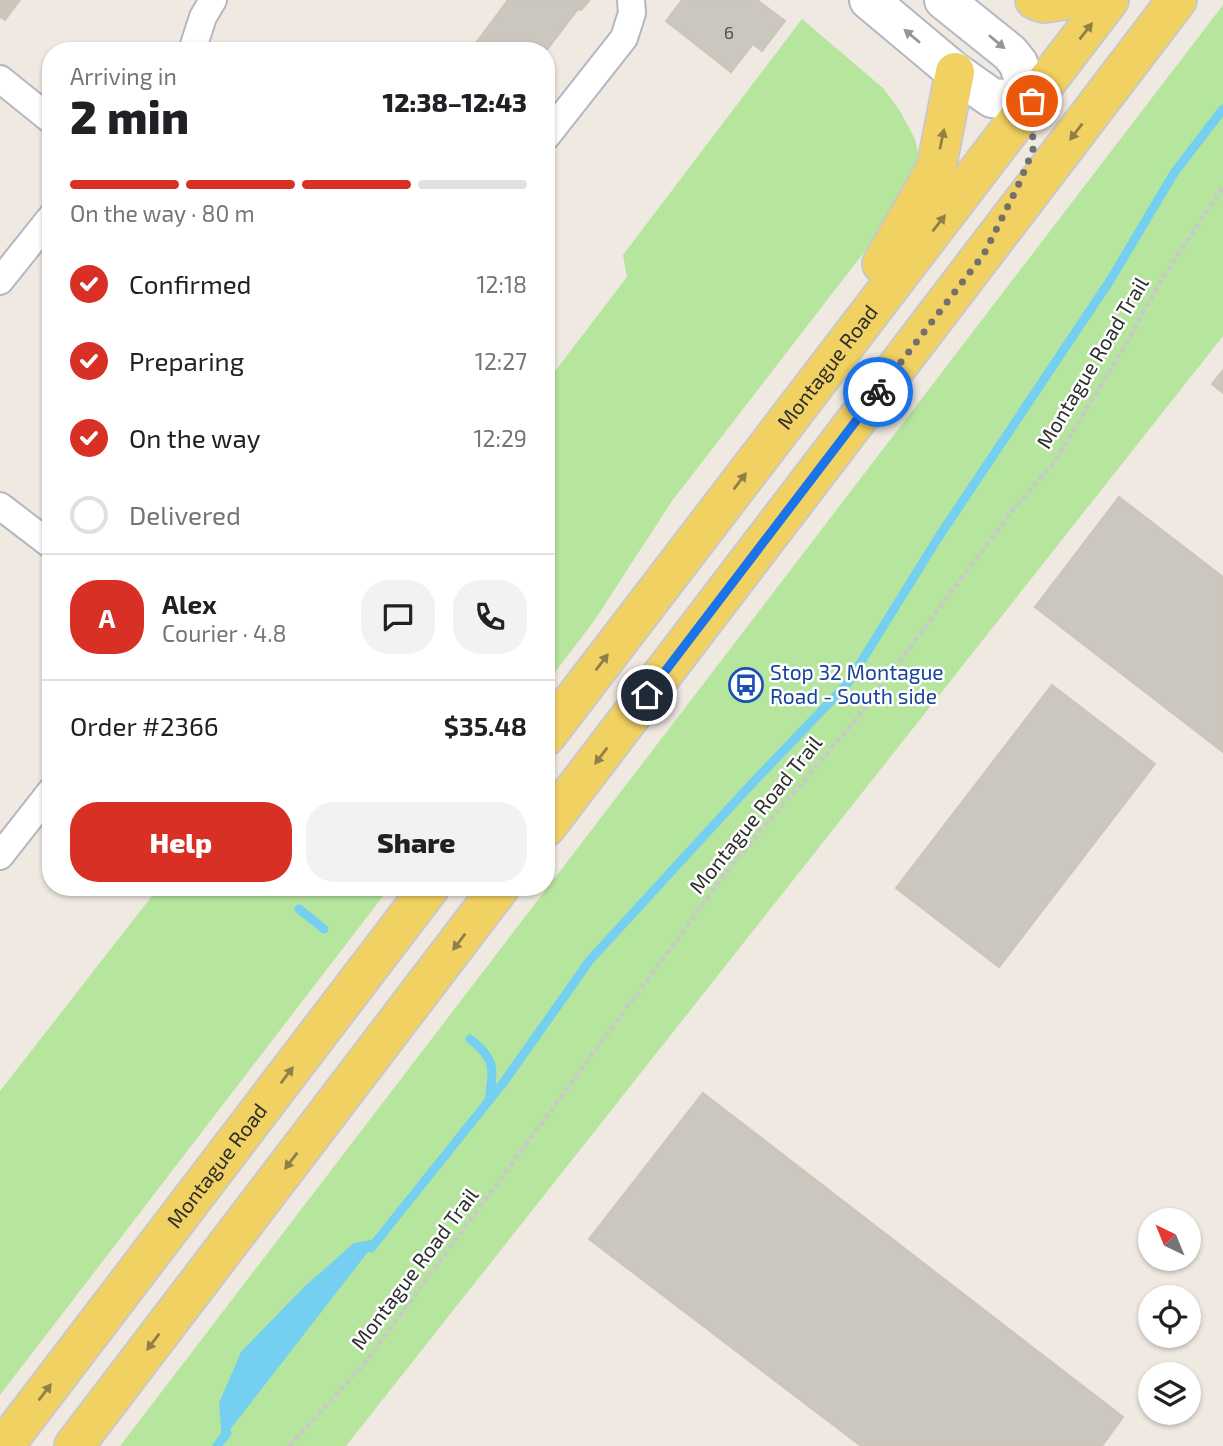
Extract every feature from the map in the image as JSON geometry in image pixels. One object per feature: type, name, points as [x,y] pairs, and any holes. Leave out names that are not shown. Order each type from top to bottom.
[{"type":"main road","points":[[1035,0],[1044,3],[1066,0]]},
{"type":"main road","name":"Montague Road","points":[[555,724],[1110,0]]},
{"type":"main road","points":[[555,815],[1177,0]]},
{"type":"main road","points":[[808,393],[936,169],[955,72]]},
{"type":"main road","points":[[984,254],[1033,150],[1032,101],[1117,78]]},
{"type":"main road","name":"Montague Road","points":[[4,1446],[423,896]]},
{"type":"main road","points":[[74,1446],[493,896]]},
{"type":"street","points":[[195,42],[203,17],[213,0]]},
{"type":"street","points":[[555,126],[624,38],[632,13],[631,0]]},
{"type":"street","points":[[869,0],[955,72],[992,98],[1032,101],[1018,63],[1010,53],[944,0]]},
{"type":"street","points":[[0,79],[42,113]]},
{"type":"street","points":[[0,281],[42,228]]},
{"type":"street","points":[[0,506],[42,538]]},
{"type":"street","points":[[0,856],[42,802]]},
{"type":"path","name":"Montague Road Trail","points":[[289,1446],[364,1364],[732,866],[858,717],[1011,512],[1055,461],[1129,339],[1161,280],[1223,187]]},
{"type":"green space","points":[[1223,5],[1223,336],[346,1446],[120,1446],[541,896],[555,896],[555,878]]},
{"type":"green space","points":[[802,19],[883,88],[900,111],[915,139],[920,161],[902,203],[672,501],[594,621],[555,672],[555,371],[627,277],[623,255]]},
{"type":"green space","points":[[152,896],[383,896],[0,1395],[0,1091]]},
{"type":"water","points":[[378,1239],[222,1440],[219,1403],[241,1352],[305,1286],[354,1243]]},
{"type":"building","points":[[0,0],[20,0],[5,20],[0,17]]},
{"type":"building","points":[[508,0],[589,1],[581,10],[578,9],[553,42],[477,42]]},
{"type":"building","points":[[682,0],[757,0],[785,21],[762,51],[753,44],[731,72],[666,21]]},
{"type":"building","points":[[1223,370],[1223,393],[1212,384]]},
{"type":"building","points":[[1119,497],[1223,577],[1223,752],[1035,607]]},
{"type":"building","points":[[1052,685],[1155,764],[999,967],[896,888]]},
{"type":"building","points":[[703,1093],[1123,1417],[1102,1446],[861,1446],[589,1239]]},
{"type":"waterway","points":[[371,1248],[503,1083],[590,960],[848,683],[938,538],[1111,279],[1174,173],[1223,109]]},
{"type":"waterway","points":[[299,909],[324,929]]},
{"type":"waterway","points":[[470,1039],[489,1059],[492,1073],[489,1101]]},
{"type":"waterway","points":[[217,1446],[227,1433]]},
{"type":"way so far","points":[[878,392],[984,254],[1033,150],[1032,101]]},
{"type":"place","name":"Stop 32 Montague Road - South side","points":[[746,685]]},
{"type":"route","points":[[647,695],[878,392]]}]
